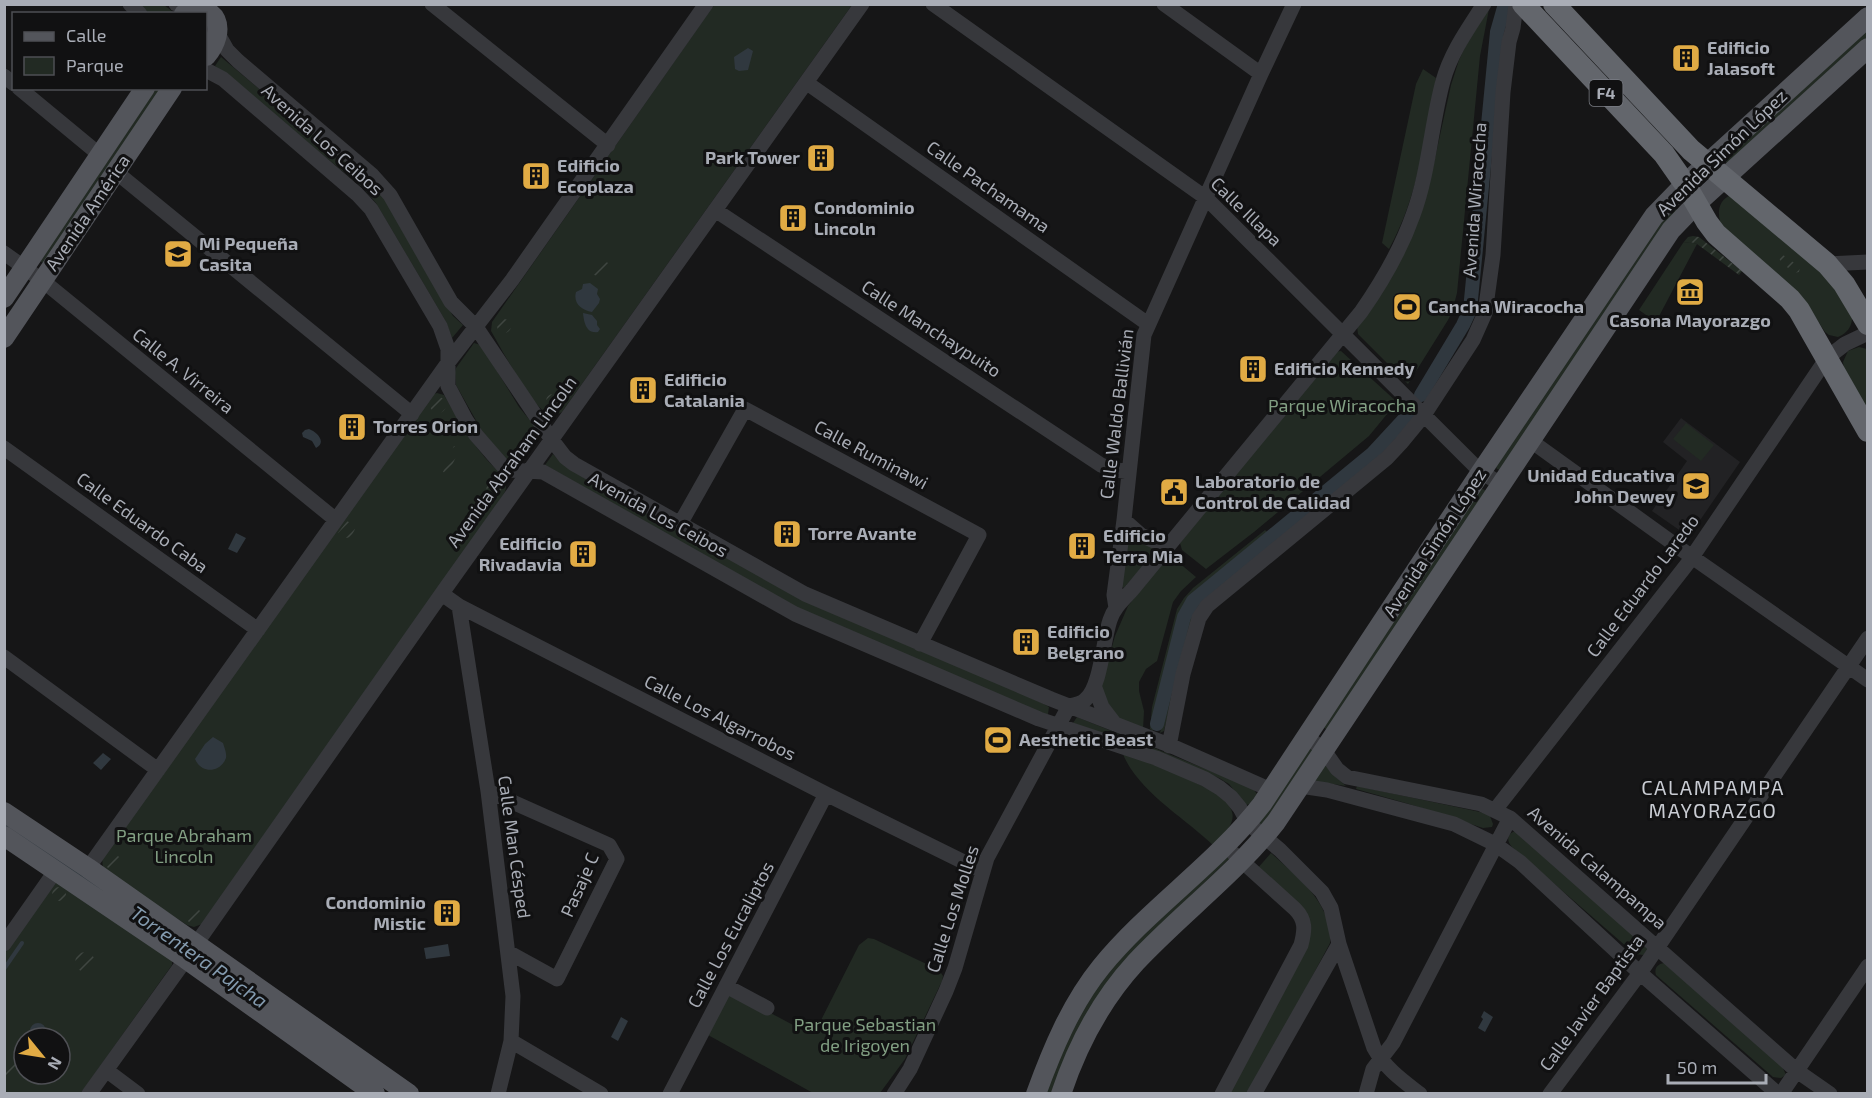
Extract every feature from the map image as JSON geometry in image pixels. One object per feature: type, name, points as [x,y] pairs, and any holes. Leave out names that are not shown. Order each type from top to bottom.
[{"type":"highway","name":"F4","points":[[1523,4],[1664,154],[1716,234],[1790,298],[1868,431]]},
{"type":"highway","name":"F4","points":[[1554,4],[1691,150],[1827,264],[1844,284],[1868,324]]},
{"type":"main road","points":[[207,54],[214,43],[227,4]]},
{"type":"main road","points":[[189,8],[205,7],[212,10],[217,17],[218,29]]},
{"type":"main road","name":"Avenida Simón López","points":[[1061,1094],[1075,1057],[1116,987],[1155,943],[1264,837],[1671,230],[1696,204],[1717,170],[1868,17]]},
{"type":"main road","name":"Avenida Simón López","points":[[1036,1094],[1063,1028],[1087,986],[1121,945],[1248,823],[1654,216],[1685,184],[1717,170],[1865,56]]},
{"type":"main road","name":"Avenida América","points":[[4,298],[144,90]]},
{"type":"main road","name":"Avenida América","points":[[4,338],[171,90]]},
{"type":"main road","points":[[4,812],[88,868],[375,1094]]},
{"type":"main road","points":[[4,836],[191,951],[409,1094]]},
{"type":"street","points":[[432,4],[608,144]]},
{"type":"street","name":"Avenida Abraham Lincoln","points":[[89,1094],[862,4]]},
{"type":"street","name":"Calle Illapa","points":[[933,4],[1206,198],[1481,472],[1501,484]]},
{"type":"street","points":[[1164,4],[1261,74]]},
{"type":"street","name":"Calle Waldo Ballivián","points":[[1116,608],[1114,595],[1144,335],[1294,4]]},
{"type":"street","points":[[1069,706],[1080,704],[1095,688],[1110,620],[1116,608],[1377,289],[1413,215],[1424,176],[1443,80],[1452,55],[1484,4]]},
{"type":"street","name":"Avenida Wiracocha","points":[[1169,746],[1183,674],[1199,618],[1207,606],[1387,458],[1424,415],[1473,340],[1485,314],[1493,255],[1501,111],[1516,4]]},
{"type":"street","points":[[88,868],[447,364],[512,280],[704,5]]},
{"type":"street","name":"Avenida Los Ceibos","points":[[218,29],[227,50],[238,61],[372,175],[390,195],[451,302],[476,327],[552,440],[565,457],[574,464],[805,594],[1271,790]]},
{"type":"street","name":"Avenida Los Ceibos","points":[[207,71],[223,79],[357,194],[371,209],[440,326],[448,349],[448,380],[451,393],[476,435],[503,466],[508,470],[543,472],[795,614],[1058,726],[1138,751],[1205,778],[1231,797],[1248,823],[1280,850],[1322,892],[1331,908],[1339,944],[1374,1048],[1381,1060]]},
{"type":"street","name":"Calle Pachamama","points":[[807,83],[1148,324]]},
{"type":"street","points":[[21,90],[100,155]]},
{"type":"street","points":[[116,172],[412,414]]},
{"type":"street","name":"Calle Manchaypuito","points":[[715,210],[1101,465],[1129,472]]},
{"type":"street","name":"Calle A. Virreira","points":[[4,253],[43,281],[336,520]]},
{"type":"street","points":[[1827,264],[1868,262]]},
{"type":"street","name":"Calle Eduardo Laredo","points":[[1495,810],[1692,557],[1827,358],[1845,344],[1868,333]]},
{"type":"street","name":"Calle Ruminawi","points":[[680,524],[745,409],[980,535],[920,644]]},
{"type":"street","points":[[1531,441],[1868,680]]},
{"type":"street","name":"Calle Eduardo Caba","points":[[4,448],[258,630]]},
{"type":"street","points":[[1124,520],[1141,535],[1167,547]]},
{"type":"street","name":"Calle Los Algarrobos","points":[[442,594],[459,606],[826,794],[982,871]]},
{"type":"street","name":"Calle Man Césped","points":[[459,606],[488,792],[513,996],[511,1041],[498,1094]]},
{"type":"street","name":"Calle Javier Baptista","points":[[1551,1094],[1640,973],[1868,638]]},
{"type":"street","points":[[4,657],[158,770]]},
{"type":"street","points":[[1095,688],[1102,707],[1115,724]]},
{"type":"street","name":"Calle Los Molles","points":[[900,1092],[955,968],[987,858],[1069,706]]},
{"type":"street","name":"Avenida Calampampa","points":[[1307,737],[1323,749],[1337,769],[1347,777],[1461,799],[1495,810],[1510,818],[1797,1071],[1830,1094]]},
{"type":"street","points":[[1349,795],[1352,778]]},
{"type":"street","points":[[1300,786],[1349,795],[1454,824],[1495,844],[1520,862],[1640,973],[1780,1094],[1868,966]]},
{"type":"street","name":"Pasaje C","points":[[488,792],[609,845],[617,859],[557,979],[508,952]]},
{"type":"street","name":"Calle Los Eucaliptos","points":[[670,1094],[826,794]]},
{"type":"street","points":[[1366,1094],[1373,1069],[1393,1043],[1510,818]]},
{"type":"street","points":[[1222,1094],[1301,945],[1304,935],[1304,923],[1300,914],[1226,846]]},
{"type":"street","points":[[4,944],[56,870]]},
{"type":"street","points":[[1254,1094],[1339,944]]},
{"type":"street","points":[[1320,979],[1336,977],[1353,983]]},
{"type":"street","points":[[726,986],[767,1008]]},
{"type":"street","points":[[511,1041],[601,1094]]},
{"type":"street","points":[[1381,1060],[1420,1094]]},
{"type":"street","points":[[106,1070],[138,1094]]},
{"type":"shaded area","points":[[748,48],[753,51],[748,70],[735,69],[734,57]]},
{"type":"shaded area","points":[[590,283],[598,289],[597,294],[600,299],[592,312],[584,310],[575,296],[576,292],[582,289],[583,284]]},
{"type":"shaded area","points":[[583,313],[592,315],[597,321],[600,329],[598,332],[588,329]]},
{"type":"shaded area","name":"Unidad Educativa John Dewey","points":[[1681,418],[1740,462],[1694,529],[1685,534],[1652,511],[1687,461],[1663,442]]},
{"type":"shaded area","points":[[309,429],[315,432],[321,440],[316,448],[312,441],[303,437],[302,433]]},
{"type":"shaded area","points":[[236,533],[246,538],[237,553],[228,549]]},
{"type":"shaded area","points":[[213,737],[223,743],[226,758],[224,763],[211,770],[202,768],[195,759]]},
{"type":"shaded area","points":[[103,753],[111,759],[101,770],[93,763]]},
{"type":"shaded area","points":[[448,944],[450,956],[426,959],[424,948]]},
{"type":"shaded area","points":[[1484,1011],[1493,1017],[1485,1032],[1478,1028]]},
{"type":"shaded area","points":[[621,1017],[628,1021],[618,1041],[611,1037]]},
{"type":"shaded area","points":[[35,1023],[45,1026],[31,1026]]},
{"type":"green space","points":[[139,5],[164,5],[172,11],[171,12],[148,12]]},
{"type":"green space","points":[[714,5],[852,5],[562,412],[555,415],[548,414],[541,409],[517,376],[491,331],[492,322]]},
{"type":"green space","name":"Parque Wiracocha","points":[[1489,9],[1480,56],[1457,293],[1448,320],[1408,384],[1358,334],[1357,326],[1430,181],[1451,85],[1459,60],[1468,41]]},
{"type":"green space","points":[[1867,28],[1867,39],[1730,166],[1724,160]]},
{"type":"green space","points":[[221,57],[370,181],[385,199],[453,316],[463,325],[452,338],[445,320],[376,203],[363,188],[215,66]]},
{"type":"green space","points":[[1423,69],[1436,78],[1420,166],[1407,208],[1389,249],[1382,243],[1416,84]]},
{"type":"green space","points":[[155,90],[160,90],[43,263],[40,261]]},
{"type":"green space","points":[[1731,195],[1823,271],[1852,314],[1851,325],[1845,333],[1838,337],[1825,332],[1806,303],[1723,229],[1720,205]]},
{"type":"green space","points":[[1676,208],[1677,210],[1500,470],[1497,469],[1496,467],[1659,220]]},
{"type":"green space","points":[[1688,237],[1699,237],[1742,271],[1739,275],[1697,244],[1683,243]]},
{"type":"green space","points":[[1683,243],[1697,244],[1656,322],[1639,310]]},
{"type":"green space","points":[[1783,255],[1800,267],[1799,272],[1794,273],[1781,262],[1779,258]]},
{"type":"green space","points":[[599,259],[613,265],[604,279],[592,274]]},
{"type":"green space","points":[[504,319],[509,321],[511,326],[509,331],[504,333],[499,331],[497,326],[499,321]]},
{"type":"green space","points":[[474,343],[481,345],[519,407],[537,429],[537,440],[517,464],[508,461],[482,431],[456,385],[456,368]]},
{"type":"green space","points":[[1859,347],[1867,349],[1867,413],[1844,369],[1843,362],[1848,351]]},
{"type":"green space","name":"Parque Wiracocha","points":[[1341,351],[1397,402],[1369,436],[1206,569],[1182,550],[1180,543],[1333,352]]},
{"type":"green space","name":"Parque Abraham Lincoln","points":[[433,394],[444,395],[472,441],[505,481],[504,494],[202,924],[194,927],[187,925],[107,873],[103,868],[102,858]]},
{"type":"green space","points":[[550,394],[556,394],[560,401],[556,408],[550,408],[546,404],[546,398]]},
{"type":"green space","points":[[438,397],[444,399],[446,405],[444,411],[438,413],[432,411],[430,405],[432,399]]},
{"type":"green space","points":[[1686,423],[1714,445],[1701,461],[1673,439]]},
{"type":"green space","points":[[454,446],[460,448],[448,474],[443,472]]},
{"type":"green space","points":[[553,454],[559,461],[667,524],[1044,704],[1049,707],[1048,714],[800,610],[545,465]]},
{"type":"green space","points":[[494,478],[502,486],[494,494],[486,486]]},
{"type":"green space","points":[[1482,489],[1485,493],[1329,729],[1326,729],[1323,727]]},
{"type":"green space","points":[[347,521],[355,529],[351,537],[346,538],[338,533]]},
{"type":"green space","points":[[1265,530],[1267,532],[1198,590],[1182,611],[1153,731],[1150,729],[1152,707],[1177,609],[1193,588]]},
{"type":"green space","points":[[1131,534],[1157,550],[1124,588],[1121,586],[1127,536]]},
{"type":"green space","points":[[1273,539],[1276,542],[1207,601],[1175,685],[1164,731],[1160,733],[1189,616],[1194,606]]},
{"type":"green space","points":[[1167,556],[1172,557],[1196,577],[1173,602],[1157,661],[1146,669],[1139,682],[1144,711],[1143,730],[1121,721],[1102,698],[1102,683],[1115,636],[1128,606]]},
{"type":"green space","points":[[1077,717],[1238,782],[1257,794],[1250,804],[1246,805],[1229,784],[1219,778],[1073,723]]},
{"type":"green space","points":[[1308,747],[1313,750],[1262,825],[1257,823]]},
{"type":"green space","points":[[1122,752],[1145,759],[1215,792],[1224,800],[1232,813],[1232,819],[1227,831],[1214,846],[1150,791],[1129,766]]},
{"type":"green space","points":[[1325,760],[1335,776],[1346,786],[1312,781]]},
{"type":"green space","points":[[1357,786],[1485,813],[1490,816],[1493,824],[1492,827],[1483,828],[1356,789]]},
{"type":"green space","points":[[1516,831],[1650,949],[1643,955],[1635,954],[1512,847],[1508,837]]},
{"type":"green space","points":[[1271,853],[1302,881],[1320,903],[1326,915],[1330,943],[1250,1093],[1227,1094],[1309,934],[1257,869]]},
{"type":"green space","points":[[1226,854],[1230,858],[1164,922],[1067,1052],[1051,1093],[1044,1094],[1051,1072],[1088,999],[1119,959]]},
{"type":"green space","points":[[114,855],[120,857],[122,863],[120,869],[114,871],[108,869],[106,863],[108,857]]},
{"type":"green space","name":"Parque Abraham Lincoln","points":[[58,883],[172,959],[172,965],[81,1093],[5,1094],[5,953],[49,887]]},
{"type":"green space","points":[[59,887],[64,889],[66,894],[64,899],[59,901],[54,899],[52,894],[54,889]]},
{"type":"green space","points":[[193,907],[201,915],[193,923],[185,915]]},
{"type":"green space","name":"Parque Sebastian de Irigoyen","points":[[868,938],[939,970],[943,976],[905,1059],[880,1093],[813,1093],[708,1035],[727,996],[735,994],[810,1034],[814,1034],[859,945]]},
{"type":"green space","points":[[85,952],[92,955],[95,962],[92,969],[85,972],[78,969],[75,962],[78,955]]},
{"type":"green space","points":[[1664,963],[1782,1066],[1786,1075],[1781,1078],[1773,1077],[1656,975],[1657,967]]},
{"type":"green space","points":[[12,1063],[12,1077],[7,1085],[5,1074]]},
{"type":"waterway","points":[[1421,395],[1470,310],[1497,32],[1505,4]]},
{"type":"waterway","points":[[1157,724],[1184,617],[1193,601],[1372,454],[1409,414]]},
{"type":"waterway","name":"Torrentera Pajcha","points":[[4,824],[101,889]]},
{"type":"waterway","points":[[4,969],[22,943]]},
{"type":"place","name":"Edificio Jalasoft","points":[[1686,58]]},
{"type":"place","name":"Park Tower","points":[[821,158]]},
{"type":"place","name":"Edificio Ecoplaza","points":[[536,176]]},
{"type":"place","name":"Condominio Lincoln","points":[[793,218]]},
{"type":"place","name":"Mi Pequeña Casita","points":[[178,254]]},
{"type":"place","name":"Casona Mayorazgo","points":[[1690,292]]},
{"type":"place","name":"Cancha Wiracocha","points":[[1407,307]]},
{"type":"place","name":"Edificio Kennedy","points":[[1253,369]]},
{"type":"place","name":"Edificio Catalania","points":[[643,390]]},
{"type":"place","name":"Torres Orion","points":[[352,427]]},
{"type":"place","name":"Unidad Educativa John Dewey","points":[[1696,486]]},
{"type":"place","name":"Laboratorio de Control de Calidad","points":[[1174,492]]},
{"type":"place","name":"Torre Avante","points":[[787,534]]},
{"type":"place","name":"Edificio Terra Mia","points":[[1082,546]]},
{"type":"place","name":"Edificio Rivadavia","points":[[583,554]]},
{"type":"place","name":"Edificio Belgrano","points":[[1026,642]]},
{"type":"place","name":"Aesthetic Beast","points":[[998,740]]},
{"type":"place","name":"Condominio Mistic","points":[[447,913]]},
{"type":"district","name":"CALAMPAMPA MAYORAZGO","points":[[1713,800]]}]
